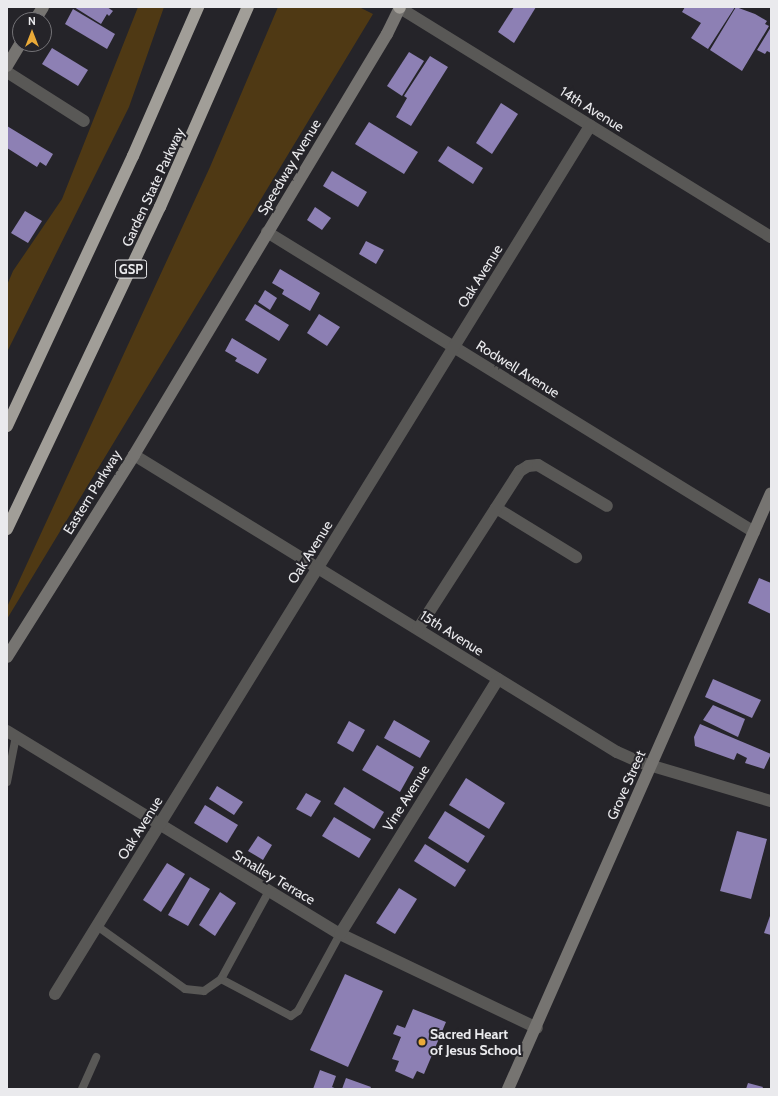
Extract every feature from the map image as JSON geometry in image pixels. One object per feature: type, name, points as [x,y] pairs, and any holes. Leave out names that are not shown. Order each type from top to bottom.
[{"type":"highway","points":[[8,423],[124,177],[198,7]]},
{"type":"highway","name":"Garden State Parkway","points":[[7,529],[157,214],[248,7]]},
{"type":"main road","name":"Speedway Avenue","points":[[200,342],[387,34],[400,7]]},
{"type":"main road","points":[[7,66],[15,52]]},
{"type":"main road","name":"Eastern Parkway","points":[[7,657],[134,455],[200,342]]},
{"type":"main road","name":"Grove Street","points":[[508,1089],[537,1028],[771,493]]},
{"type":"street","name":"14th Avenue","points":[[400,7],[771,237]]},
{"type":"street","points":[[7,72],[84,121]]},
{"type":"street","name":"Oak Avenue","points":[[56,994],[590,126]]},
{"type":"street","name":"Rodwell Avenue","points":[[267,232],[754,532]]},
{"type":"street","name":"15th Avenue","points":[[134,455],[617,752],[651,766],[771,801]]},
{"type":"street","points":[[418,629],[520,471],[528,466],[538,465],[607,506]]},
{"type":"street","points":[[496,508],[576,557]]},
{"type":"street","name":"Vine Avenue","points":[[340,934],[498,678]]},
{"type":"street","name":"Smalley Terrace","points":[[12,734],[340,934],[537,1028]]},
{"type":"lane","points":[[7,782],[12,734]]},
{"type":"lane","points":[[97,926],[184,989],[204,991],[221,979],[269,891]]},
{"type":"lane","points":[[221,979],[291,1016],[298,1012],[340,934]]},
{"type":"lane","points":[[82,1089],[96,1057]]},
{"type":"shaded area","points":[[138,7],[164,7],[129,107],[7,352],[7,285],[13,271],[62,199]]},
{"type":"shaded area","points":[[278,7],[359,7],[373,14],[7,619],[7,607],[210,167]]},
{"type":"building","points":[[74,7],[107,7],[113,11],[109,16],[107,14],[101,24]]},
{"type":"building","points":[[514,7],[536,7],[514,43],[498,32]]},
{"type":"building","points":[[685,7],[735,7],[708,49],[691,38],[701,23],[682,12]]},
{"type":"building","points":[[736,7],[755,14],[767,21],[765,24],[769,26],[742,71],[710,50]]},
{"type":"building","points":[[73,9],[115,34],[107,49],[65,24]]},
{"type":"building","points":[[771,27],[771,53],[767,51],[765,54],[757,50]]},
{"type":"building","points":[[52,48],[88,70],[78,86],[42,64],[50,52],[52,52]]},
{"type":"building","points":[[409,52],[424,61],[402,96],[387,86]]},
{"type":"building","points":[[430,56],[448,67],[411,126],[396,117],[407,98],[404,96]]},
{"type":"building","points":[[501,103],[518,114],[492,154],[476,143]]},
{"type":"building","points":[[369,122],[418,152],[404,174],[355,144]]},
{"type":"building","points":[[7,126],[53,154],[46,166],[40,162],[37,167],[7,148]]},
{"type":"building","points":[[448,146],[483,168],[473,184],[438,161]]},
{"type":"building","points":[[332,171],[367,192],[358,207],[323,186]]},
{"type":"building","points":[[315,207],[331,218],[322,230],[307,220]]},
{"type":"building","points":[[25,211],[42,221],[28,243],[11,233]]},
{"type":"building","points":[[366,241],[384,250],[376,264],[359,254]]},
{"type":"building","points":[[280,269],[320,293],[310,311],[282,294],[284,290],[272,283]]},
{"type":"building","points":[[265,290],[277,298],[270,310],[258,302]]},
{"type":"building","points":[[255,304],[289,325],[279,341],[245,320]]},
{"type":"building","points":[[319,314],[340,327],[327,346],[307,333]]},
{"type":"building","points":[[232,338],[267,359],[258,374],[235,361],[237,358],[225,351]]},
{"type":"building","points":[[759,578],[771,583],[771,614],[748,603]]},
{"type":"building","points":[[713,679],[761,700],[752,718],[705,697]]},
{"type":"building","points":[[713,705],[745,719],[738,737],[703,720]]},
{"type":"building","points":[[394,720],[430,741],[420,758],[384,738]]},
{"type":"building","points":[[349,721],[365,730],[353,752],[337,743]]},
{"type":"building","points":[[700,724],[771,754],[764,769],[745,763],[747,758],[737,753],[734,760],[695,746],[694,737]]},
{"type":"building","points":[[377,745],[414,767],[400,792],[362,770]]},
{"type":"building","points":[[466,778],[505,803],[489,829],[449,805]]},
{"type":"building","points":[[217,786],[243,802],[234,815],[209,799]]},
{"type":"building","points":[[344,787],[384,812],[374,829],[334,804]]},
{"type":"building","points":[[306,793],[321,801],[311,817],[296,809]]},
{"type":"building","points":[[205,805],[238,825],[227,843],[194,823]]},
{"type":"building","points":[[445,811],[485,836],[468,863],[428,838]]},
{"type":"building","points":[[334,817],[371,839],[359,858],[322,836]]},
{"type":"building","points":[[737,831],[767,839],[751,899],[720,891]]},
{"type":"building","points":[[258,836],[272,845],[263,860],[248,851]]},
{"type":"building","points":[[425,844],[466,870],[455,887],[414,861]]},
{"type":"building","points":[[167,863],[185,874],[161,912],[143,900]]},
{"type":"building","points":[[190,877],[210,889],[188,926],[168,915]]},
{"type":"building","points":[[399,888],[417,899],[395,934],[376,923]]},
{"type":"building","points":[[220,892],[236,903],[215,936],[199,925]]},
{"type":"building","points":[[771,916],[771,935],[764,933]]},
{"type":"building","points":[[345,974],[383,991],[348,1067],[310,1050]]},
{"type":"building","points":[[413,1009],[446,1022],[424,1074],[417,1071],[413,1079],[395,1071],[399,1061],[392,1059],[401,1037],[393,1034],[397,1025],[405,1028]]},
{"type":"building","points":[[320,1070],[336,1076],[332,1087],[337,1089],[313,1089]]},
{"type":"building","points":[[346,1078],[371,1087],[370,1089],[342,1089]]},
{"type":"building","points":[[748,1083],[763,1087],[762,1089],[746,1089]]},
{"type":"place","name":"Sacred Heart of Jesus School","points":[[422,1042]]}]
